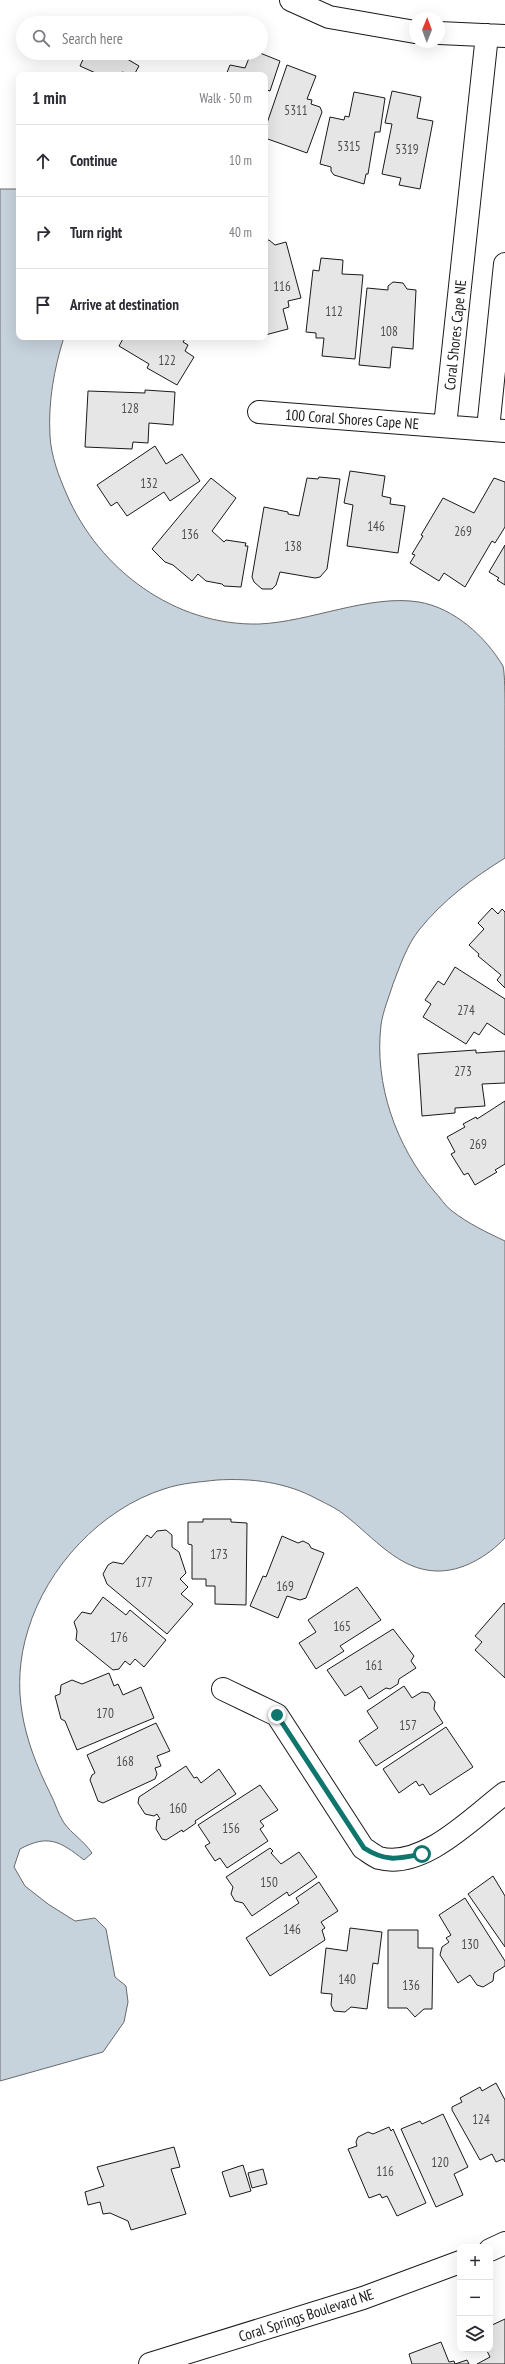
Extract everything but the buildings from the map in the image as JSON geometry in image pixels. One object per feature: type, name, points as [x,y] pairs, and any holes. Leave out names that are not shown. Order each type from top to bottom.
[{"type":"street","points":[[291,0],[329,16],[409,31]]},
{"type":"street","points":[[445,33],[496,35]]},
{"type":"street","name":"Coral Shores Cape NE","points":[[445,426],[496,35]]},
{"type":"street","points":[[445,426],[496,430],[505,264]]},
{"type":"street","name":"100 Coral Shores Cape NE","points":[[259,412],[445,426]]},
{"type":"street","points":[[223,1689],[277,1715],[364,1848],[379,1858],[398,1858],[422,1854],[446,1839],[505,1793]]},
{"type":"street","points":[[493,2249],[505,2243]]},
{"type":"street","name":"Coral Springs Boulevard NE","points":[[150,2364],[363,2298],[457,2263]]},
{"type":"shaded area","points":[[0,189],[16,189],[16,340],[63,340],[57,361],[51,398],[50,423],[52,451],[61,481],[81,522],[99,547],[119,569],[143,588],[169,604],[198,615],[228,622],[259,624],[278,622],[380,602],[419,602],[432,605],[456,617],[478,634],[496,655],[503,666],[505,680],[505,858],[481,873],[448,899],[428,919],[415,936],[401,963],[385,1009],[381,1025],[380,1047],[381,1070],[391,1113],[409,1154],[421,1173],[445,1204],[458,1216],[505,1241],[505,1538],[483,1557],[465,1566],[446,1571],[423,1569],[398,1559],[340,1511],[305,1493],[268,1482],[217,1480],[177,1485],[141,1498],[98,1526],[80,1543],[48,1584],[37,1607],[28,1630],[23,1651],[20,1672],[20,1693],[26,1733],[41,1773],[60,1816],[64,1823],[92,1853],[84,1860],[61,1844],[46,1841],[38,1842],[20,1849],[14,1867],[25,1886],[48,1904],[75,1921],[95,1918],[106,1929],[115,1977],[126,1986],[128,2002],[124,2022],[103,2052],[0,2081]]},
{"type":"route","points":[[277,1715],[364,1848],[379,1858],[398,1858],[422,1854]]}]
